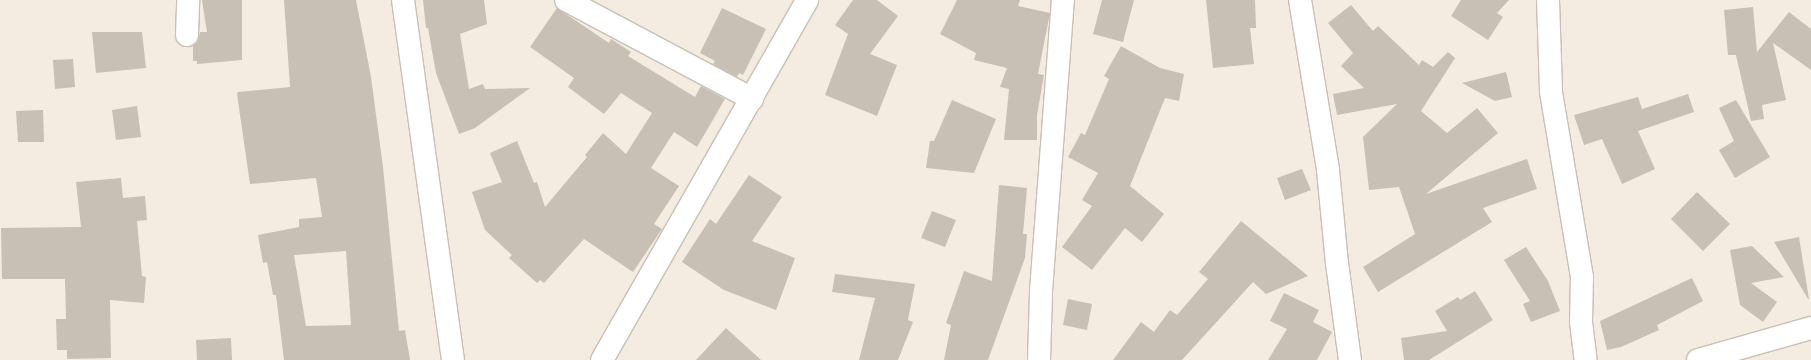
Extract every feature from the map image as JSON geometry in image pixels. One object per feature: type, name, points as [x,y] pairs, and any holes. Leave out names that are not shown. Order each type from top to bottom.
[{"type":"street","points":[[187,35],[188,0]]},
{"type":"street","points":[[403,0],[453,360]]},
{"type":"street","points":[[566,0],[752,99]]},
{"type":"street","points":[[602,360],[807,0]]},
{"type":"street","points":[[1040,360],[1042,283],[1063,0]]},
{"type":"street","points":[[1300,0],[1328,170],[1337,262],[1350,360]]},
{"type":"street","points":[[1548,0],[1551,92],[1582,277],[1581,322],[1586,360]]},
{"type":"street","points":[[1698,360],[1811,328]]},
{"type":"building","points":[[202,0],[242,0],[242,60],[197,64],[197,61],[193,61],[193,46],[198,41],[200,32],[207,32]]},
{"type":"building","points":[[284,0],[356,0],[371,77],[383,167],[399,331],[405,330],[410,360],[284,360],[276,295],[273,295],[267,262],[263,263],[258,235],[299,227],[299,219],[322,217],[316,178],[250,184],[237,94],[238,92],[290,87]],"holes":[[[346,251],[351,325],[306,326],[294,255]]]},
{"type":"building","points":[[423,0],[484,0],[487,24],[460,34],[469,89],[483,84],[485,89],[530,88],[475,128],[459,134],[436,73],[428,28],[426,28]]},
{"type":"building","points":[[853,0],[877,0],[898,16],[870,54],[897,65],[877,116],[825,95],[848,34],[835,25]]},
{"type":"building","points":[[957,0],[1020,0],[1018,6],[1050,13],[1038,74],[1044,75],[1037,115],[1037,140],[1004,140],[1009,89],[1000,87],[1007,68],[974,60],[976,53],[940,34]]},
{"type":"building","points":[[1102,0],[1134,0],[1123,42],[1093,34]]},
{"type":"building","points":[[1206,0],[1255,0],[1256,28],[1250,28],[1254,64],[1213,68]]},
{"type":"building","points":[[1461,0],[1509,0],[1497,13],[1503,17],[1488,40],[1451,16]]},
{"type":"building","points":[[1351,5],[1373,31],[1378,26],[1419,65],[1422,60],[1433,67],[1448,52],[1455,58],[1421,111],[1447,133],[1477,108],[1498,133],[1426,194],[1527,159],[1537,189],[1483,208],[1492,222],[1378,292],[1363,267],[1415,234],[1399,187],[1369,190],[1363,137],[1397,104],[1337,115],[1333,94],[1364,88],[1341,66],[1353,53],[1328,23]]},
{"type":"building","points":[[1753,7],[1757,52],[1789,12],[1811,29],[1811,70],[1773,43],[1786,100],[1762,105],[1764,119],[1751,121],[1736,55],[1728,55],[1724,10]]},
{"type":"building","points":[[557,8],[609,43],[611,39],[631,52],[628,56],[695,97],[701,86],[725,99],[697,147],[674,132],[651,168],[679,186],[654,224],[662,229],[633,272],[584,239],[544,283],[540,280],[537,283],[509,258],[512,255],[485,230],[472,192],[502,182],[490,153],[517,141],[534,183],[537,182],[545,207],[587,157],[585,155],[603,133],[626,154],[652,113],[621,93],[604,114],[568,87],[574,78],[530,47]]},
{"type":"building","points":[[722,8],[766,29],[743,75],[739,73],[737,77],[713,64],[715,61],[700,53]]},
{"type":"building","points":[[92,32],[142,32],[146,68],[96,73]]},
{"type":"building","points":[[1121,46],[1160,68],[1184,74],[1179,101],[1165,98],[1130,186],[1164,214],[1142,242],[1125,228],[1092,270],[1062,247],[1092,206],[1082,200],[1098,173],[1068,157],[1081,133],[1085,135],[1109,79],[1104,76]]},
{"type":"building","points":[[73,59],[75,87],[55,89],[53,60]]},
{"type":"building","points":[[1506,72],[1512,97],[1495,101],[1462,83]]},
{"type":"building","points":[[1688,94],[1694,112],[1638,131],[1655,169],[1622,184],[1602,139],[1584,145],[1574,115],[1638,97],[1642,109]]},
{"type":"building","points":[[952,100],[996,119],[974,173],[926,168],[930,141],[934,141]]},
{"type":"building","points":[[1736,100],[1770,157],[1735,178],[1719,150],[1734,141],[1719,108]]},
{"type":"building","points":[[137,106],[141,137],[116,140],[112,110]]},
{"type":"building","points":[[43,110],[44,142],[18,142],[16,111]]},
{"type":"building","points":[[1302,169],[1311,190],[1285,200],[1277,178]]},
{"type":"building","points":[[749,175],[782,197],[752,241],[795,258],[776,310],[724,290],[682,262],[710,219],[716,224]]},
{"type":"building","points":[[121,178],[123,198],[145,196],[147,220],[137,221],[142,276],[146,277],[144,303],[110,300],[111,358],[67,359],[67,350],[57,350],[56,319],[66,319],[65,279],[2,279],[1,228],[81,227],[76,182]]},
{"type":"building","points":[[999,185],[1027,188],[1023,234],[1027,234],[1025,258],[988,360],[944,360],[951,325],[946,323],[964,271],[992,281]]},
{"type":"building","points":[[1697,192],[1730,224],[1703,251],[1671,219]]},
{"type":"building","points":[[932,211],[956,220],[945,247],[921,238]]},
{"type":"building","points":[[1241,221],[1308,276],[1266,294],[1253,282],[1182,360],[1113,360],[1141,322],[1154,332],[1170,310],[1177,315],[1208,279],[1199,272]]},
{"type":"building","points":[[1799,237],[1809,299],[1774,242]]},
{"type":"building","points":[[1752,246],[1784,277],[1751,283],[1777,302],[1763,322],[1740,305],[1730,250]]},
{"type":"building","points":[[1526,247],[1548,281],[1560,311],[1531,322],[1523,304],[1530,301],[1504,260]]},
{"type":"building","points":[[835,274],[915,284],[908,320],[913,322],[898,360],[859,360],[875,298],[832,292]]},
{"type":"building","points":[[1692,278],[1703,301],[1657,325],[1659,330],[1621,347],[1607,350],[1600,321]]},
{"type":"building","points":[[1475,291],[1493,320],[1429,360],[1404,360],[1401,338],[1447,331],[1435,311],[1458,297],[1460,300]]},
{"type":"building","points":[[1284,293],[1319,310],[1313,322],[1332,332],[1317,360],[1268,360],[1287,329],[1270,321]]},
{"type":"building","points":[[1068,299],[1092,304],[1087,330],[1063,325]]},
{"type":"building","points":[[726,328],[761,360],[696,360]]},
{"type":"building","points":[[231,338],[232,360],[197,360],[196,340]]}]
